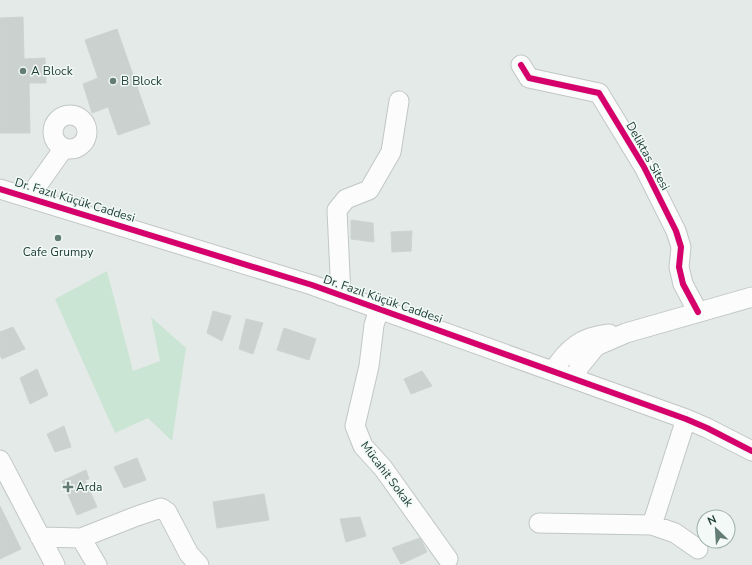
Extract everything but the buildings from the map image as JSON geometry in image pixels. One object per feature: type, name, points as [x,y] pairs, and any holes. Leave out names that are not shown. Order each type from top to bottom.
[{"type":"street","name":"Deliktas Sitesi","points":[[521,66],[529,78],[599,93],[644,167],[676,231],[681,247],[679,267],[683,284],[698,312]]},
{"type":"street","points":[[341,296],[337,210],[346,199],[369,190],[391,152],[399,101]]},
{"type":"street","points":[[28,197],[64,148]]},
{"type":"street","name":"Dr. Fazıl Küçük Caddesi","points":[[0,189],[379,309],[686,419],[735,441],[752,451]]},
{"type":"street","points":[[575,379],[579,367],[596,346],[626,333],[752,297]]},
{"type":"street","name":"Mücahit Sokak","points":[[379,309],[374,325],[369,366],[355,426],[363,446],[388,475],[448,559]]},
{"type":"street","points":[[554,371],[562,356],[576,344],[596,335],[626,333]]},
{"type":"street","points":[[652,525],[686,419]]},
{"type":"street","points":[[0,460],[5,481],[40,537],[55,565]]},
{"type":"street","points":[[40,537],[81,538],[161,508],[167,512],[189,554],[199,565]]},
{"type":"street","points":[[539,523],[652,525],[675,533],[696,548]]},
{"type":"street","points":[[81,538],[97,565]]},
{"type":"green space","points":[[107,271],[133,371],[160,361],[151,317],[186,348],[172,441],[148,418],[115,433],[55,299]]},
{"type":"cycle path","points":[[521,65],[529,78],[599,93],[644,167],[676,231],[681,247],[679,267],[683,284],[698,312]]},
{"type":"cycle path","points":[[0,189],[312,285],[686,419],[752,451]]},
{"type":"place","name":"A Block","points":[[23,71]]},
{"type":"place","name":"B Block","points":[[113,81]]},
{"type":"place","name":"Cafe Grumpy","points":[[58,238]]},
{"type":"place","name":"Arda","points":[[68,487]]}]
